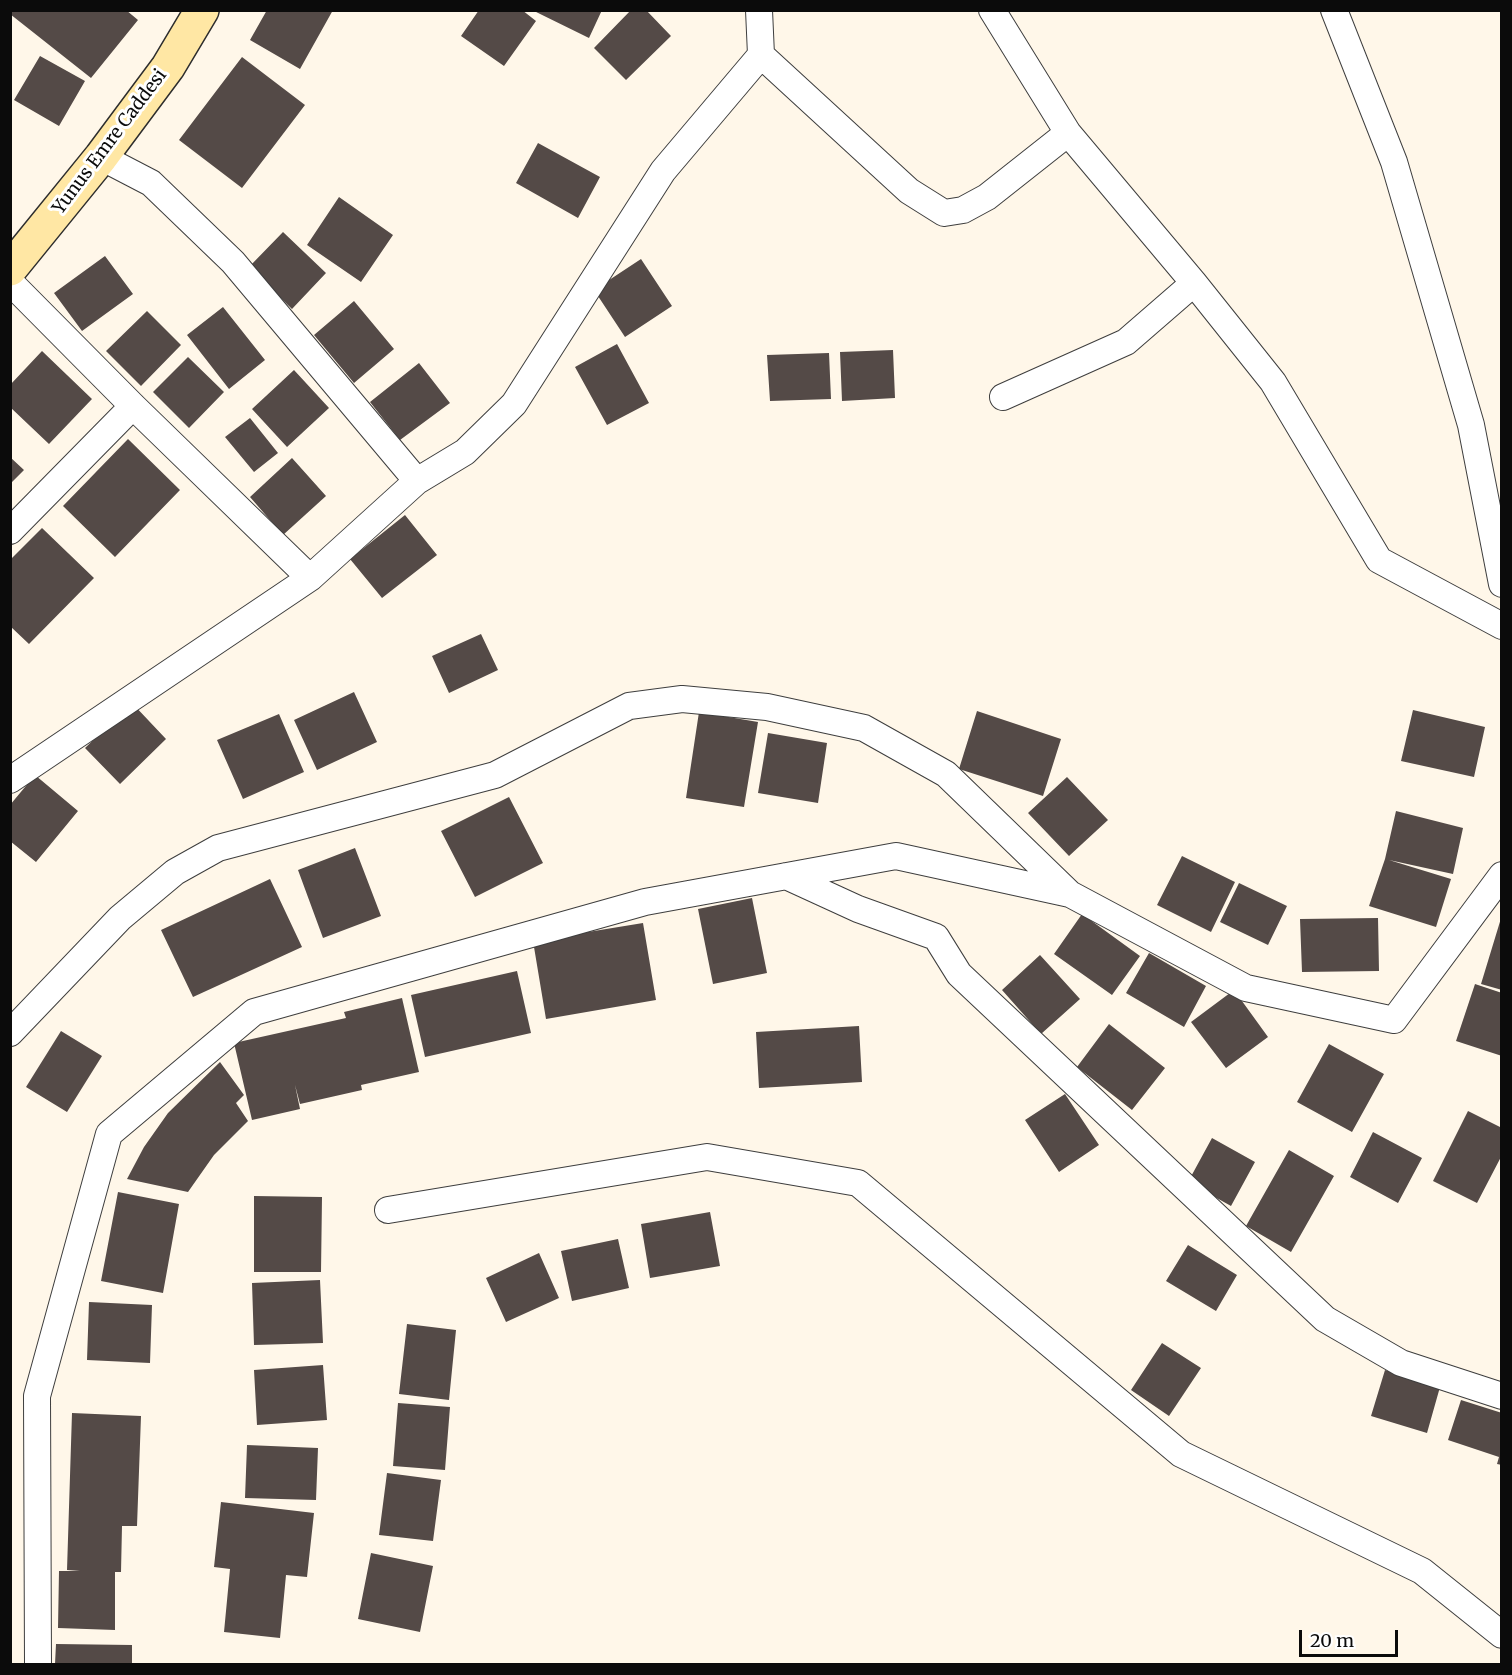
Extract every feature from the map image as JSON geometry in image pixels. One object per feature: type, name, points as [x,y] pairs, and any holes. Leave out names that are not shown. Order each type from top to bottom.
[{"type":"street","name":"Yunus Emre Caddesi","points":[[10,269],[101,157],[168,66],[202,10]]},
{"type":"street","points":[[759,10],[762,55],[909,190],[944,213],[963,210],[987,196],[1068,133]]},
{"type":"street","points":[[992,10],[1068,133],[1194,283],[1273,382],[1379,560],[1502,626]]},
{"type":"street","points":[[1334,10],[1394,162],[1471,426],[1502,584]]},
{"type":"street","points":[[10,780],[310,578],[417,481],[465,452],[514,404],[663,171],[762,55]]},
{"type":"street","points":[[101,157],[151,183],[233,262],[417,481]]},
{"type":"street","points":[[10,282],[133,406],[310,578]]},
{"type":"street","points":[[1003,397],[1126,342],[1194,283]]},
{"type":"street","points":[[10,531],[133,406]]},
{"type":"street","points":[[10,1033],[120,918],[175,872],[218,848],[495,775],[629,706],[682,699],[766,707],[864,728],[946,774],[1070,894]]},
{"type":"street","points":[[38,1665],[37,1396],[108,1134],[254,1012],[645,902],[896,856],[1070,894],[1246,988],[1394,1020],[1502,874]]},
{"type":"street","points":[[786,876],[858,909],[936,937],[958,974],[1325,1319],[1401,1363],[1502,1396]]},
{"type":"street","points":[[388,1210],[707,1157],[858,1182],[1181,1454],[1422,1571],[1502,1635]]},
{"type":"building","points":[[11,10],[126,10],[138,20],[91,78],[10,14]]},
{"type":"building","points":[[267,10],[333,10],[300,69],[250,40]]},
{"type":"building","points":[[479,10],[522,10],[536,21],[504,66],[461,36]]},
{"type":"building","points":[[532,10],[602,10],[589,38]]},
{"type":"building","points":[[631,10],[646,10],[671,36],[626,80],[594,48]]},
{"type":"building","points":[[40,56],[85,81],[59,126],[14,100]]},
{"type":"building","points":[[242,57],[305,105],[242,188],[179,140]]},
{"type":"building","points":[[538,143],[600,177],[578,218],[516,183]]},
{"type":"building","points":[[339,197],[393,235],[361,282],[307,245]]},
{"type":"building","points":[[283,232],[326,273],[292,309],[249,267]]},
{"type":"building","points":[[105,256],[133,294],[82,331],[54,293]]},
{"type":"building","points":[[641,259],[672,306],[625,337],[594,290]]},
{"type":"building","points":[[354,301],[394,349],[354,383],[314,335]]},
{"type":"building","points":[[223,307],[265,360],[229,389],[187,335]]},
{"type":"building","points":[[147,311],[181,345],[141,386],[106,351]]},
{"type":"building","points":[[617,344],[649,403],[607,425],[575,367]]},
{"type":"building","points":[[893,350],[895,398],[842,401],[840,352]]},
{"type":"building","points":[[42,351],[92,399],[49,444],[10,407],[10,385]]},
{"type":"building","points":[[829,353],[831,399],[770,401],[767,355]]},
{"type":"building","points":[[188,357],[224,392],[189,428],[153,392]]},
{"type":"building","points":[[419,363],[450,403],[400,440],[370,402]]},
{"type":"building","points":[[294,370],[329,408],[287,447],[252,409]]},
{"type":"building","points":[[250,418],[278,453],[254,472],[225,437]]},
{"type":"building","points":[[128,439],[180,490],[115,557],[63,506]]},
{"type":"building","points":[[10,457],[24,470],[10,484]]},
{"type":"building","points":[[292,458],[326,496],[283,535],[250,497]]},
{"type":"building","points":[[405,515],[437,555],[382,598],[350,559]]},
{"type":"building","points":[[42,528],[94,578],[29,644],[10,626],[10,560]]},
{"type":"building","points":[[481,634],[498,670],[449,693],[432,656]]},
{"type":"building","points":[[354,692],[377,742],[317,770],[294,720]]},
{"type":"building","points":[[132,703],[166,739],[120,784],[85,748]]},
{"type":"building","points":[[1413,710],[1485,727],[1474,777],[1401,761]]},
{"type":"building","points":[[977,711],[1061,739],[1043,796],[959,769]]},
{"type":"building","points":[[699,712],[758,722],[744,807],[686,798]]},
{"type":"building","points":[[279,714],[304,772],[243,799],[217,740]]},
{"type":"building","points":[[768,733],[827,743],[818,803],[758,793]]},
{"type":"building","points":[[35,775],[78,811],[36,862],[10,841],[10,805]]},
{"type":"building","points":[[1067,777],[1108,820],[1069,856],[1028,813]]},
{"type":"building","points":[[509,797],[543,863],[475,897],[441,831]]},
{"type":"building","points":[[1396,811],[1463,828],[1453,874],[1389,860],[1451,879],[1436,927],[1369,906],[1385,859]]},
{"type":"building","points":[[355,848],[381,916],[323,938],[298,870]]},
{"type":"building","points":[[1182,856],[1235,882],[1211,932],[1157,905]]},
{"type":"building","points":[[270,879],[302,947],[193,997],[161,930]]},
{"type":"building","points":[[1239,883],[1287,906],[1268,945],[1220,922]]},
{"type":"building","points":[[752,898],[767,973],[713,984],[698,909]]},
{"type":"building","points":[[1082,914],[1140,956],[1112,995],[1054,954]]},
{"type":"building","points":[[1502,915],[1502,990],[1481,984]]},
{"type":"building","points":[[1378,918],[1379,971],[1302,972],[1300,919]]},
{"type":"building","points":[[643,923],[656,1000],[546,1019],[533,941]]},
{"type":"building","points":[[1149,953],[1206,986],[1184,1027],[1126,993]]},
{"type":"building","points":[[1040,955],[1080,999],[1041,1034],[1002,990]]},
{"type":"building","points":[[517,971],[531,1033],[425,1057],[411,995]]},
{"type":"building","points":[[1475,984],[1502,993],[1502,1056],[1456,1041]]},
{"type":"building","points":[[1234,990],[1268,1037],[1226,1068],[1191,1022]]},
{"type":"building","points":[[402,998],[419,1072],[361,1085],[362,1090],[300,1104],[295,1085],[300,1109],[252,1120],[234,1043],[346,1018],[344,1012]]},
{"type":"building","points":[[1109,1024],[1165,1068],[1132,1110],[1077,1067]]},
{"type":"building","points":[[859,1026],[862,1082],[759,1088],[756,1032]]},
{"type":"building","points":[[61,1031],[102,1056],[67,1112],[26,1087]]},
{"type":"building","points":[[1329,1044],[1384,1074],[1352,1132],[1297,1102]]},
{"type":"building","points":[[220,1062],[244,1095],[236,1103],[248,1121],[214,1155],[188,1192],[127,1179],[144,1147],[168,1113]]},
{"type":"building","points":[[1065,1094],[1099,1145],[1059,1172],[1025,1120]]},
{"type":"building","points":[[1468,1111],[1502,1128],[1502,1155],[1477,1203],[1433,1181]]},
{"type":"building","points":[[1373,1132],[1422,1158],[1398,1203],[1350,1177]]},
{"type":"building","points":[[1212,1138],[1255,1162],[1231,1206],[1188,1182]]},
{"type":"building","points":[[1289,1150],[1334,1176],[1291,1252],[1246,1226]]},
{"type":"building","points":[[118,1192],[179,1204],[163,1293],[101,1281]]},
{"type":"building","points":[[254,1196],[322,1197],[321,1272],[254,1272]]},
{"type":"building","points":[[710,1212],[720,1266],[650,1278],[641,1224]]},
{"type":"building","points":[[618,1239],[629,1288],[572,1301],[561,1251]]},
{"type":"building","points":[[1188,1245],[1237,1275],[1216,1311],[1166,1281]]},
{"type":"building","points":[[539,1253],[559,1298],[506,1322],[486,1278]]},
{"type":"building","points":[[320,1280],[323,1343],[254,1345],[252,1283]]},
{"type":"building","points":[[89,1302],[152,1305],[150,1363],[87,1360]]},
{"type":"building","points":[[407,1324],[456,1330],[449,1400],[399,1394]]},
{"type":"building","points":[[1162,1343],[1201,1368],[1169,1416],[1131,1390]]},
{"type":"building","points":[[323,1365],[327,1420],[257,1425],[254,1370]]},
{"type":"building","points":[[1385,1370],[1440,1387],[1427,1433],[1371,1416]]},
{"type":"building","points":[[1461,1400],[1502,1413],[1502,1465],[1497,1464],[1499,1457],[1448,1440]]},
{"type":"building","points":[[398,1403],[450,1407],[445,1470],[393,1466]]},
{"type":"building","points":[[72,1413],[141,1416],[137,1526],[122,1526],[121,1572],[115,1572],[115,1630],[58,1628],[59,1571],[80,1571],[67,1570]]},
{"type":"building","points":[[247,1445],[318,1448],[316,1500],[245,1498]]},
{"type":"building","points":[[387,1473],[441,1480],[433,1541],[379,1535]]},
{"type":"building","points":[[221,1502],[314,1513],[307,1577],[286,1575],[280,1638],[224,1632],[230,1569],[214,1567]]},
{"type":"building","points":[[371,1553],[433,1566],[420,1632],[358,1619]]},
{"type":"building","points":[[56,1644],[132,1645],[132,1664],[55,1664]]}]
